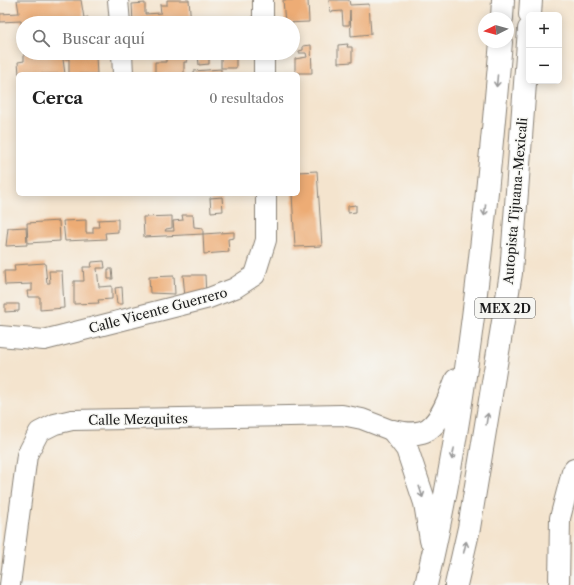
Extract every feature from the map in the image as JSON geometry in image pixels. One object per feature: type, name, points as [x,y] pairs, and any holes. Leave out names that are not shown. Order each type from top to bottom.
[{"type":"highway","points":[[502,12],[503,0]]},
{"type":"highway","points":[[530,12],[531,0]]},
{"type":"highway","name":"MEX 2D","points":[[426,585],[454,450],[470,346],[490,169],[500,48]]},
{"type":"highway","name":"Autopista Tijuana-Mexicali","points":[[456,585],[470,528],[511,273],[528,48]]},
{"type":"highway","points":[[393,431],[411,434],[424,432],[442,415],[470,346]]},
{"type":"highway","points":[[393,431],[407,449],[425,503],[433,555]]},
{"type":"street","points":[[118,0],[119,16]]},
{"type":"street","points":[[263,0],[263,16]]},
{"type":"street","points":[[122,60],[123,72]]},
{"type":"street","points":[[264,60],[264,72]]},
{"type":"street","name":"Calle Vicente Guerrero","points":[[0,336],[44,340],[209,298],[235,288],[255,275],[266,240],[266,196]]},
{"type":"street","name":"Calle Mezquites","points":[[10,585],[26,455],[39,432],[55,424],[72,420],[342,415],[362,419],[393,431]]},
{"type":"street","points":[[559,585],[560,518],[574,469]]},
{"type":"building","points":[[17,0],[81,0],[84,16],[16,16],[16,21],[0,22],[0,14],[19,13]]},
{"type":"building","points":[[167,0],[189,0],[190,16],[133,16],[132,4],[145,3],[145,14],[161,13],[160,5],[167,5]]},
{"type":"building","points":[[283,0],[308,0],[309,22],[300,22],[300,16],[284,16]]},
{"type":"building","points":[[329,0],[349,0],[350,5],[369,4],[371,34],[351,36],[350,10],[349,25],[343,25],[342,11],[330,12]]},
{"type":"building","points":[[348,44],[347,47],[352,47],[352,62],[338,63],[338,45]]},
{"type":"building","points":[[311,45],[312,73],[295,72],[295,60],[300,60],[300,58],[307,57],[306,53],[300,53],[300,51],[303,50],[303,46]]},
{"type":"building","points":[[63,60],[65,72],[19,72],[18,62]]},
{"type":"building","points":[[69,60],[96,60],[97,72],[69,72]]},
{"type":"building","points":[[166,60],[187,60],[187,62],[184,62],[184,72],[155,72],[155,62],[166,62]]},
{"type":"building","points":[[199,60],[209,60],[209,64],[199,65]]},
{"type":"building","points":[[221,60],[236,60],[236,68],[221,68]]},
{"type":"building","points":[[221,69],[221,72],[194,71]]},
{"type":"building","points":[[317,171],[322,246],[295,247],[292,196],[300,196],[300,172]]},
{"type":"building","points":[[222,197],[223,211],[211,212],[210,198]]},
{"type":"building","points":[[356,205],[356,212],[348,213],[348,206]]},
{"type":"building","points":[[182,215],[193,215],[194,227],[203,228],[203,234],[144,237],[143,217],[172,216],[172,228],[166,229],[165,231],[174,231],[173,221],[183,220]]},
{"type":"building","points":[[118,219],[118,232],[105,233],[106,239],[65,241],[63,221],[86,220],[86,233],[93,233],[93,227],[99,227],[98,220]]},
{"type":"building","points":[[59,221],[60,241],[28,243],[27,223]]},
{"type":"building","points":[[26,227],[27,245],[6,246],[8,228]]},
{"type":"building","points":[[234,232],[234,238],[228,239],[229,252],[204,254],[203,234]]},
{"type":"building","points":[[104,261],[105,268],[97,268],[99,287],[112,286],[112,299],[98,300],[99,303],[74,304],[74,281],[84,281],[83,267],[91,267],[92,262]]},
{"type":"building","points":[[45,263],[47,283],[50,283],[49,271],[62,271],[64,308],[40,310],[40,297],[28,297],[27,291],[32,291],[32,284],[5,285],[4,271],[15,271],[14,265]]},
{"type":"building","points":[[108,269],[112,269],[113,279],[108,279]]},
{"type":"building","points":[[183,275],[205,275],[206,296],[185,297]]},
{"type":"building","points":[[174,276],[175,294],[150,293],[149,277]]},
{"type":"building","points":[[122,287],[123,304],[117,304],[115,288]]},
{"type":"building","points":[[5,304],[19,304],[19,311],[5,312]]}]
